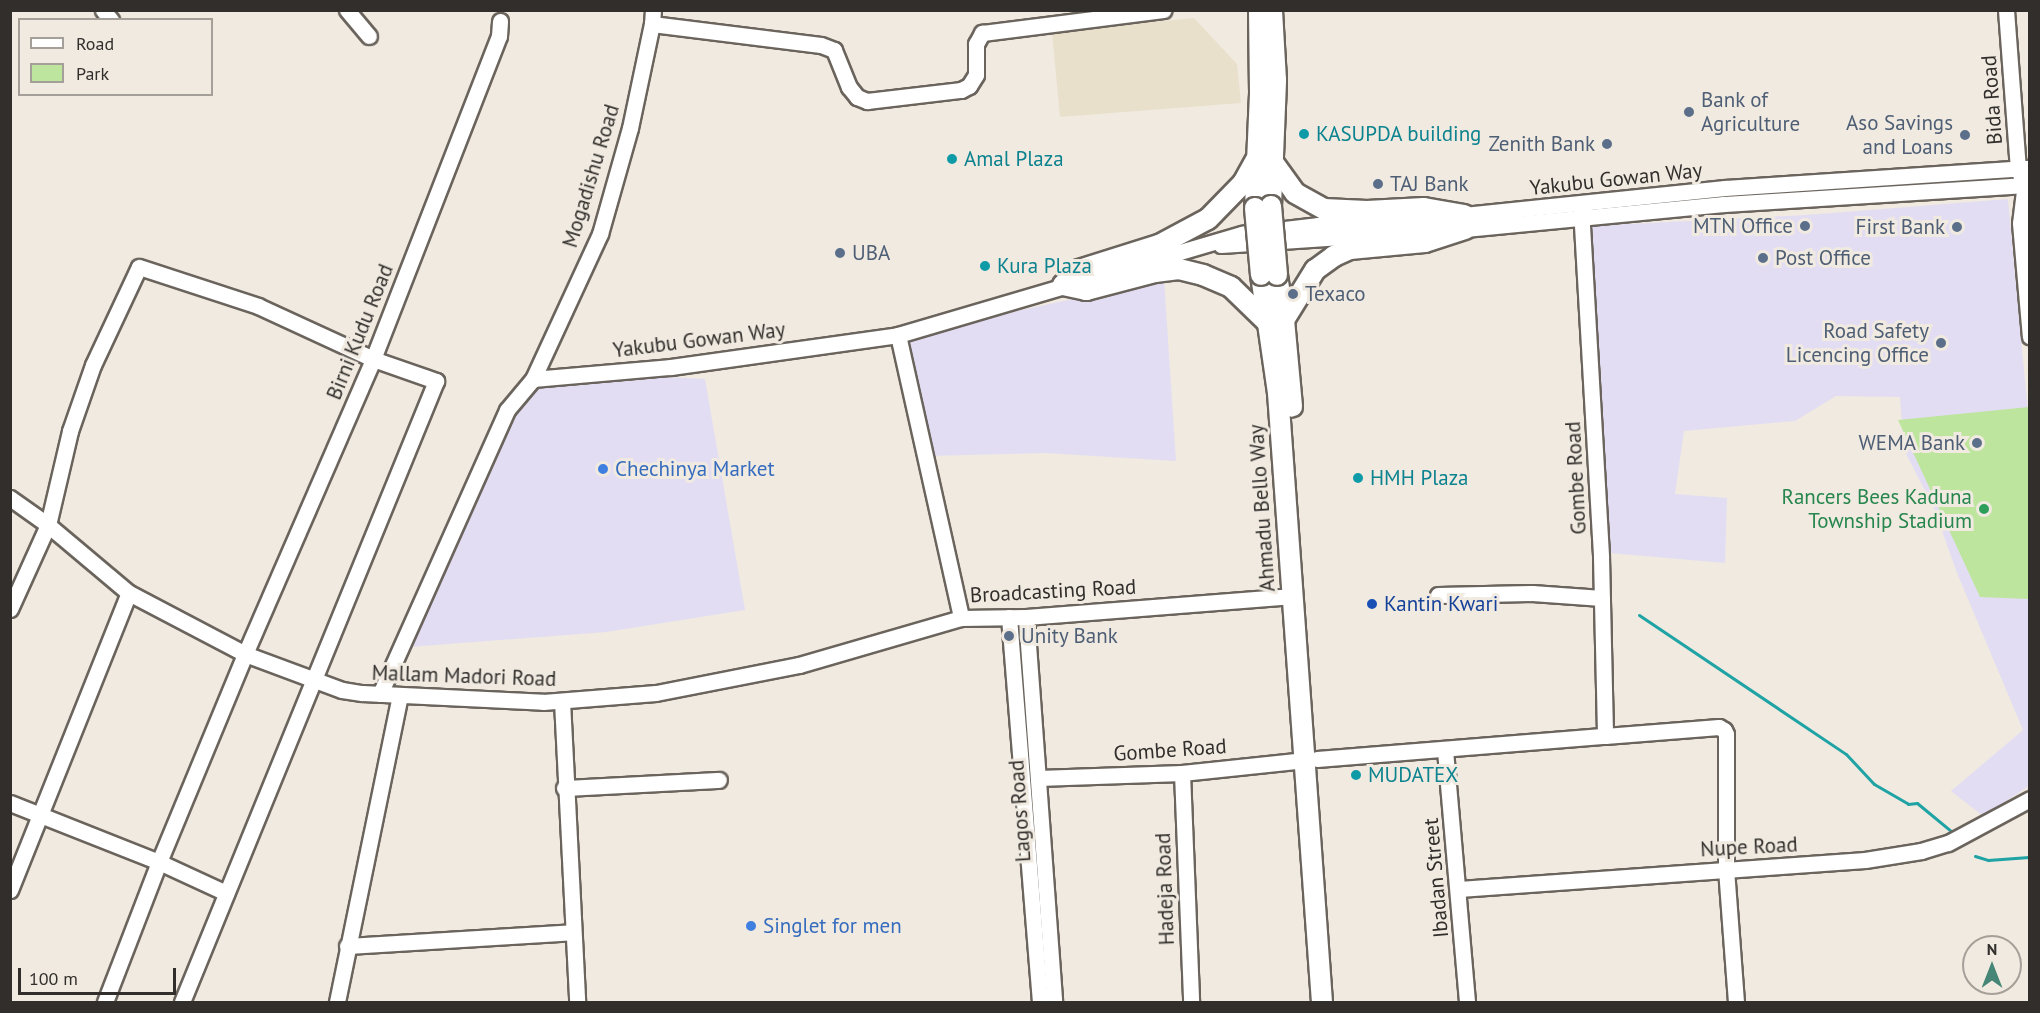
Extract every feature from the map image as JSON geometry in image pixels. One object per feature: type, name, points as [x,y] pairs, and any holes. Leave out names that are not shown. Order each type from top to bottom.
[{"type":"main road","name":"Ahmadu Bello Way","points":[[1259,10],[1264,160],[1263,207],[1276,321],[1311,760],[1322,1002]]},
{"type":"main road","name":"Ahmadu Bello Way","points":[[1264,160],[1276,80],[1272,10]]},
{"type":"main road","points":[[1063,285],[1079,270],[1159,245],[1208,219],[1264,160],[1295,193],[1324,209],[1367,211],[1424,208],[1464,222]]},
{"type":"main road","points":[[1063,285],[1086,290],[1155,272],[1179,269],[1203,274],[1231,287],[1276,321],[1316,270],[1334,256],[1350,249],[1425,242],[1464,222]]},
{"type":"main road","name":"Ahmadu Bello Way","points":[[1276,321],[1278,393],[1293,596],[1334,1002]]},
{"type":"street","points":[[347,10],[369,36]]},
{"type":"street","points":[[652,17],[821,45],[834,50],[849,87],[857,97],[867,101],[961,90],[969,86],[976,75],[976,44],[982,33],[1094,14],[1164,10]]},
{"type":"street","name":"Bida Road","points":[[2006,10],[2030,204]]},
{"type":"street","name":"Mogadishu Road","points":[[533,379],[600,234],[630,128],[652,17]]},
{"type":"street","name":"Birni Kudu Road","points":[[105,1002],[159,862],[245,654],[373,359],[499,36],[500,21]]},
{"type":"street","name":"Yakubu Gowan Way","points":[[1581,211],[1725,188],[2024,168]]},
{"type":"street","name":"Bida Road","points":[[2027,185],[2020,223],[2030,337]]},
{"type":"street","name":"Yakubu Gowan Way","points":[[533,379],[671,367],[897,334],[1209,245],[1242,246],[1581,211],[2027,185]]},
{"type":"street","name":"Gombe Road","points":[[1581,211],[1602,598],[1605,736]]},
{"type":"street","points":[[10,609],[48,525],[70,431],[93,365],[139,267],[258,306],[373,359],[436,381],[182,1002]]},
{"type":"street","name":"Broadcasting Road","points":[[897,334],[961,618],[1026,617],[1293,596]]},
{"type":"street","points":[[380,694],[507,410],[533,379]]},
{"type":"street","name":"Mallam Madori Road","points":[[10,498],[48,525],[129,593],[245,654],[342,690],[400,695],[562,701],[656,693],[799,665],[961,618]]},
{"type":"street","points":[[10,890],[129,593]]},
{"type":"street","points":[[1438,595],[1446,597],[1532,593],[1602,598]]},
{"type":"street","points":[[1009,617],[1040,1002]]},
{"type":"street","name":"Lagos Road","points":[[1026,617],[1054,1002]]},
{"type":"street","points":[[337,1002],[400,695]]},
{"type":"street","points":[[562,701],[564,788],[577,1002]]},
{"type":"street","name":"Gombe Road","points":[[1038,778],[1182,773],[1311,760],[1719,727],[1726,734],[1726,869]]},
{"type":"street","name":"Ibadan Street","points":[[1445,750],[1459,889],[1467,1002]]},
{"type":"street","name":"Hadeja Road","points":[[1182,773],[1191,1002]]},
{"type":"street","points":[[564,788],[718,780]]},
{"type":"street","name":"Nupe Road","points":[[1459,889],[1865,860],[1921,851],[1948,843],[2030,799]]},
{"type":"street","points":[[10,803],[159,862],[226,893]]},
{"type":"street","points":[[1726,869],[1736,1002]]},
{"type":"street","points":[[347,946],[573,933]]},
{"type":"shaded area","points":[[1194,18],[1237,64],[1241,103],[1060,117],[1052,32]]},
{"type":"shaded area","points":[[2008,199],[2030,434],[2029,786],[1983,816],[1951,791],[2023,730],[1957,573],[1934,508],[1904,450],[1900,397],[1836,396],[1795,421],[1684,431],[1675,494],[1727,498],[1725,563],[1610,553],[1590,226],[1806,215]]},
{"type":"shaded area","points":[[1164,279],[1176,461],[1045,453],[928,456],[907,335]]},
{"type":"shaded area","name":"Chechinya Market","points":[[629,375],[705,379],[745,610],[606,632],[410,647],[433,582],[512,415],[522,400],[549,379]]},
{"type":"green space","name":"Rancers Bees Kaduna Township Stadium","points":[[2029,407],[2029,599],[1980,597],[1898,420]]},
{"type":"waterway","points":[[1639,615],[1846,754],[1874,784],[1908,804],[1917,803],[1952,832]]},
{"type":"waterway","points":[[1975,856],[1988,860],[2029,857],[2030,899]]},
{"type":"place","name":"Bank of Agriculture","points":[[1689,112]]},
{"type":"place","name":"KASUPDA building","points":[[1304,134]]},
{"type":"place","name":"Aso Savings and Loans","points":[[1965,135]]},
{"type":"place","name":"Zenith Bank","points":[[1607,144]]},
{"type":"place","name":"Amal Plaza","points":[[952,159]]},
{"type":"place","name":"TAJ Bank","points":[[1378,184]]},
{"type":"place","name":"MTN Office","points":[[1805,226]]},
{"type":"place","name":"First Bank","points":[[1957,227]]},
{"type":"place","name":"UBA","points":[[840,253]]},
{"type":"place","name":"Post Office","points":[[1763,258]]},
{"type":"place","name":"Kura Plaza","points":[[985,266]]},
{"type":"place","name":"Texaco","points":[[1293,294]]},
{"type":"place","name":"Road Safety Licencing Office","points":[[1941,343]]},
{"type":"place","name":"WEMA Bank","points":[[1977,443]]},
{"type":"place","name":"Chechinya Market","points":[[603,469]]},
{"type":"place","name":"HMH Plaza","points":[[1358,478]]},
{"type":"place","name":"Rancers Bees Kaduna Township Stadium","points":[[1984,509]]},
{"type":"place","name":"Kantin Kwari","points":[[1372,604]]},
{"type":"place","name":"Unity Bank","points":[[1009,636]]},
{"type":"place","name":"MUDATEX","points":[[1356,775]]},
{"type":"place","name":"Singlet for men","points":[[751,926]]}]
